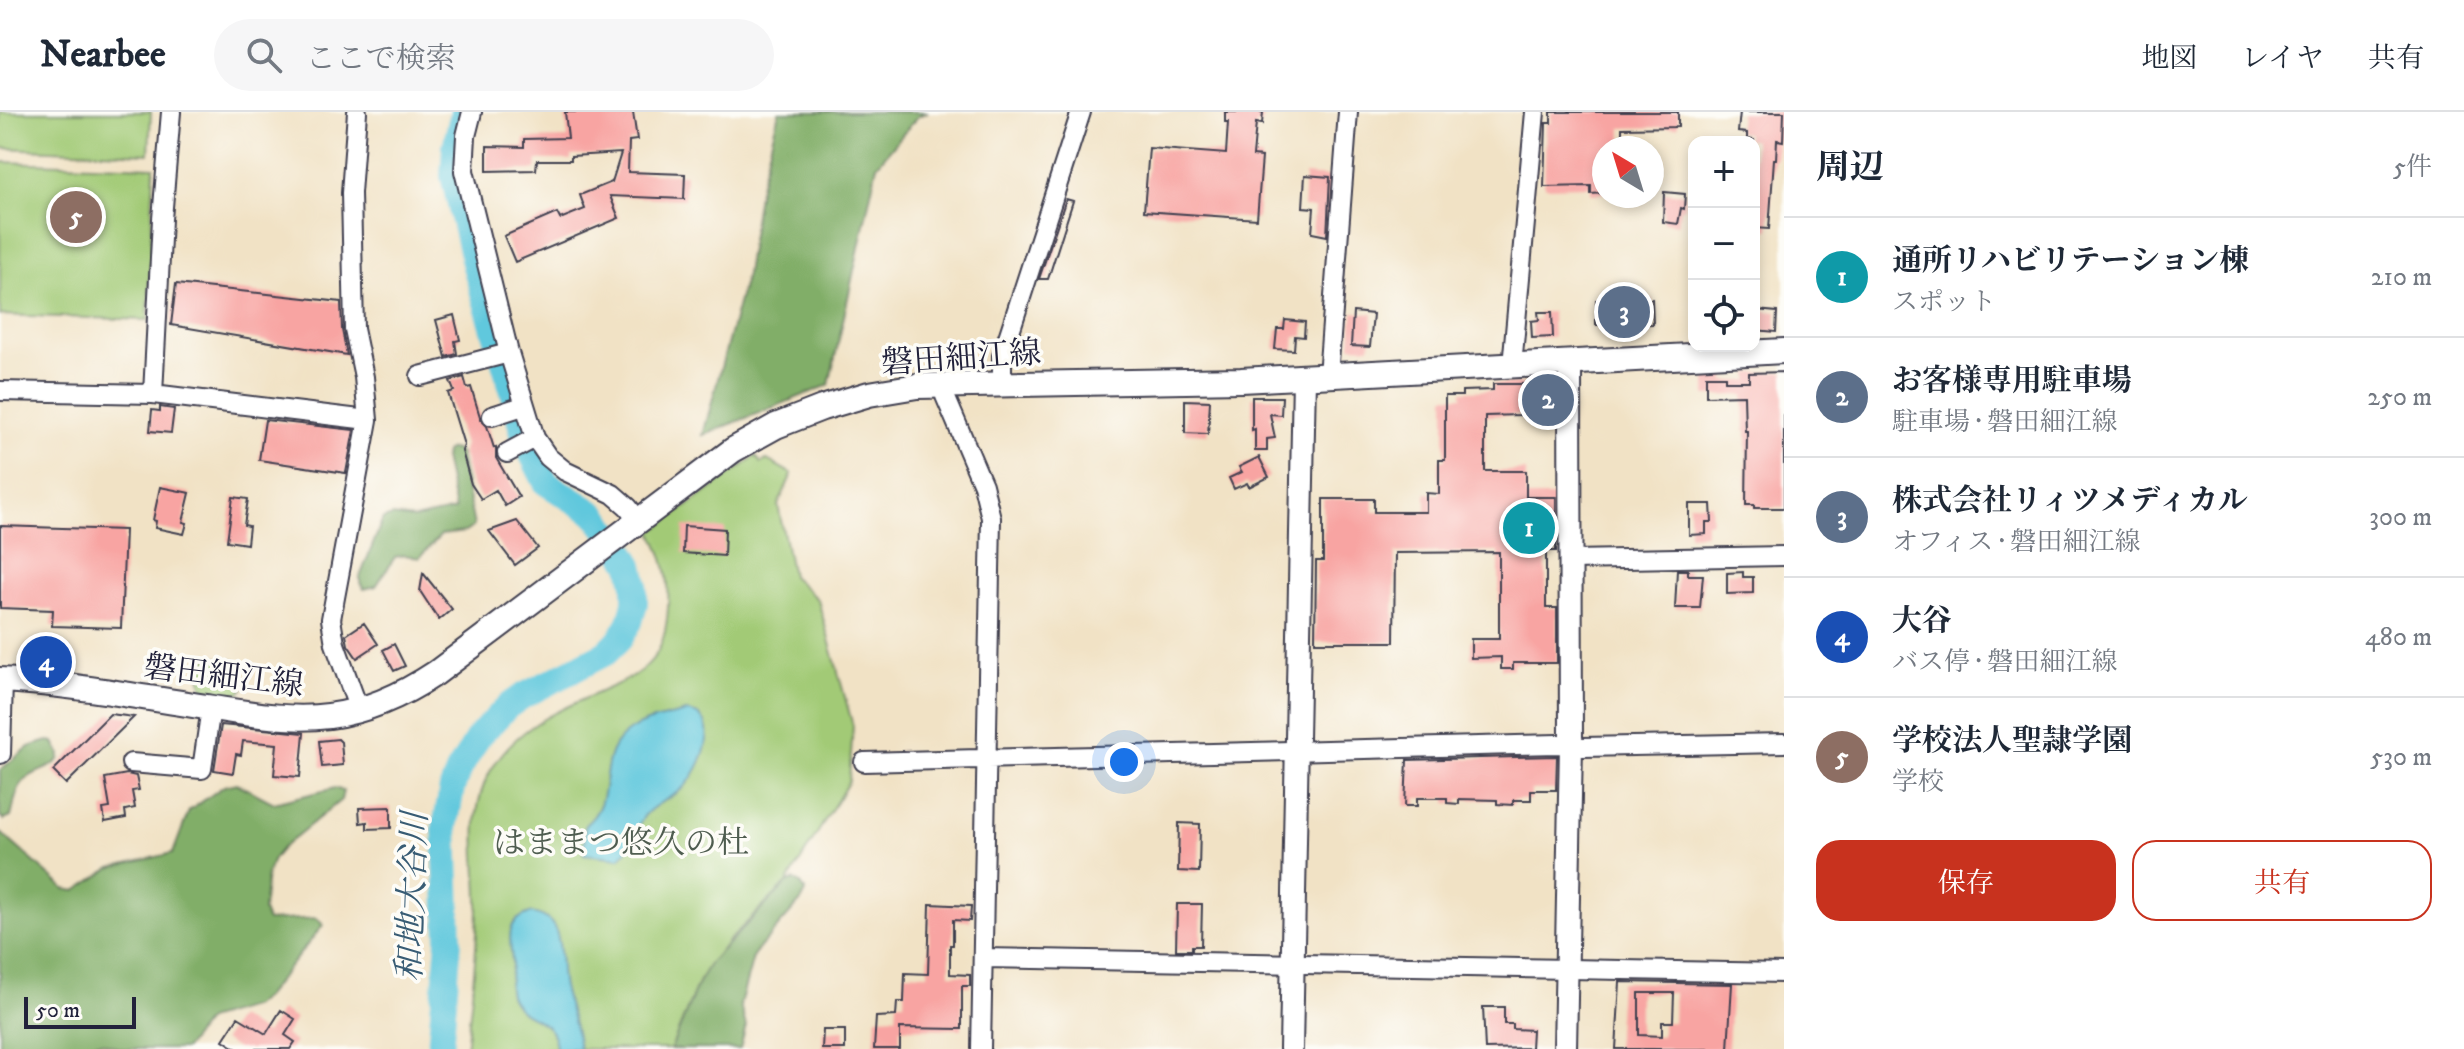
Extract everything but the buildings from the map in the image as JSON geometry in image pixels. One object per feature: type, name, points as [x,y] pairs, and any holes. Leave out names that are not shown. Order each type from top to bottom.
[{"type":"main road","name":"磐田細江線","points":[[2,680],[292,718],[331,716],[359,710],[386,701],[420,683],[733,450],[776,426],[822,408],[893,389],[945,384],[1241,380],[1784,351]]},
{"type":"street","points":[[153,394],[171,112]]},
{"type":"street","points":[[357,112],[351,193],[354,329],[364,377],[368,420],[331,619],[335,644],[359,710]]},
{"type":"street","points":[[472,112],[466,136],[464,171],[508,354],[535,438],[548,457],[565,471],[613,494],[628,507],[632,524]]},
{"type":"street","points":[[1002,383],[1002,356],[1081,112]]},
{"type":"street","points":[[1291,1049],[1297,751],[1316,376],[1348,112]]},
{"type":"street","points":[[1512,366],[1535,112]]},
{"type":"street","points":[[420,376],[508,354]]},
{"type":"street","points":[[1565,1049],[1571,745],[1570,363]]},
{"type":"street","points":[[945,384],[945,396],[983,485],[991,518],[981,1049]]},
{"type":"street","points":[[0,391],[153,394],[368,420]]},
{"type":"street","points":[[492,416],[523,406]]},
{"type":"street","points":[[507,453],[535,438]]},
{"type":"street","points":[[1571,560],[1784,556]]},
{"type":"street","points":[[1,754],[2,680]]},
{"type":"street","points":[[131,763],[202,769],[211,708]]},
{"type":"street","points":[[864,762],[1784,743]]},
{"type":"street","points":[[983,958],[1784,973]]},
{"type":"green space","points":[[0,112],[151,112],[149,154],[0,148]]},
{"type":"green space","points":[[779,112],[928,112],[918,116],[877,165],[829,385],[703,435],[746,274],[758,194]]},
{"type":"green space","points":[[0,162],[154,167],[148,320],[0,315]]},
{"type":"green space","points":[[450,449],[460,455],[474,526],[465,532],[441,535],[419,558],[405,555],[395,557],[376,586],[364,589],[360,577],[383,519],[393,516],[414,519],[455,510],[444,458],[445,452]]},
{"type":"green space","name":"はままつ悠久の杜","points":[[756,456],[761,463],[767,460],[792,474],[778,505],[792,576],[818,600],[853,726],[849,781],[787,883],[728,941],[699,981],[671,1049],[466,1049],[477,927],[477,814],[485,782],[506,749],[534,725],[632,677],[651,661],[663,638],[668,597],[666,568],[652,532]]},
{"type":"green space","points":[[209,657],[238,662],[246,683],[240,694],[204,690],[201,672]]},
{"type":"green space","points":[[54,742],[60,754],[59,760],[24,781],[11,817],[4,820],[0,817],[0,770],[29,747]]},
{"type":"green space","points":[[236,783],[274,803],[335,788],[343,791],[341,800],[283,847],[267,873],[263,911],[267,921],[317,918],[323,925],[266,996],[254,1006],[207,1020],[185,1049],[122,1049],[101,1042],[59,1049],[0,1049],[0,832],[65,889],[76,891],[111,868],[173,853],[189,811],[224,786]]},
{"type":"green space","points":[[794,880],[806,892],[802,900],[754,954],[740,1005],[746,1026],[740,1049],[671,1049],[699,981],[711,961],[787,883]]},
{"type":"water","points":[[686,712],[698,715],[705,722],[707,732],[703,755],[692,778],[681,790],[645,815],[620,858],[584,854],[585,825],[601,802],[612,750],[632,729]]},
{"type":"water","points":[[530,913],[551,922],[556,931],[563,987],[579,1049],[556,1049],[550,1030],[518,1008],[511,997],[510,934],[515,922]]},
{"type":"waterway","name":"和地大谷川","points":[[440,1049],[449,940],[445,827],[452,788],[459,770],[479,736],[507,707],[606,653],[620,639],[630,622],[635,603],[631,565],[621,548],[595,514],[546,483],[524,439],[474,263],[453,176],[455,147],[463,112]]},
{"type":"place","name":"学校法人聖隷学園","points":[[76,217]]},
{"type":"place","name":"株式会社リィツメディカル","points":[[1624,312]]},
{"type":"place","name":"お客様専用駐車場","points":[[1548,400]]},
{"type":"place","name":"通所リハビリテーション棟","points":[[1529,528]]},
{"type":"place","name":"大谷","points":[[46,662]]}]
